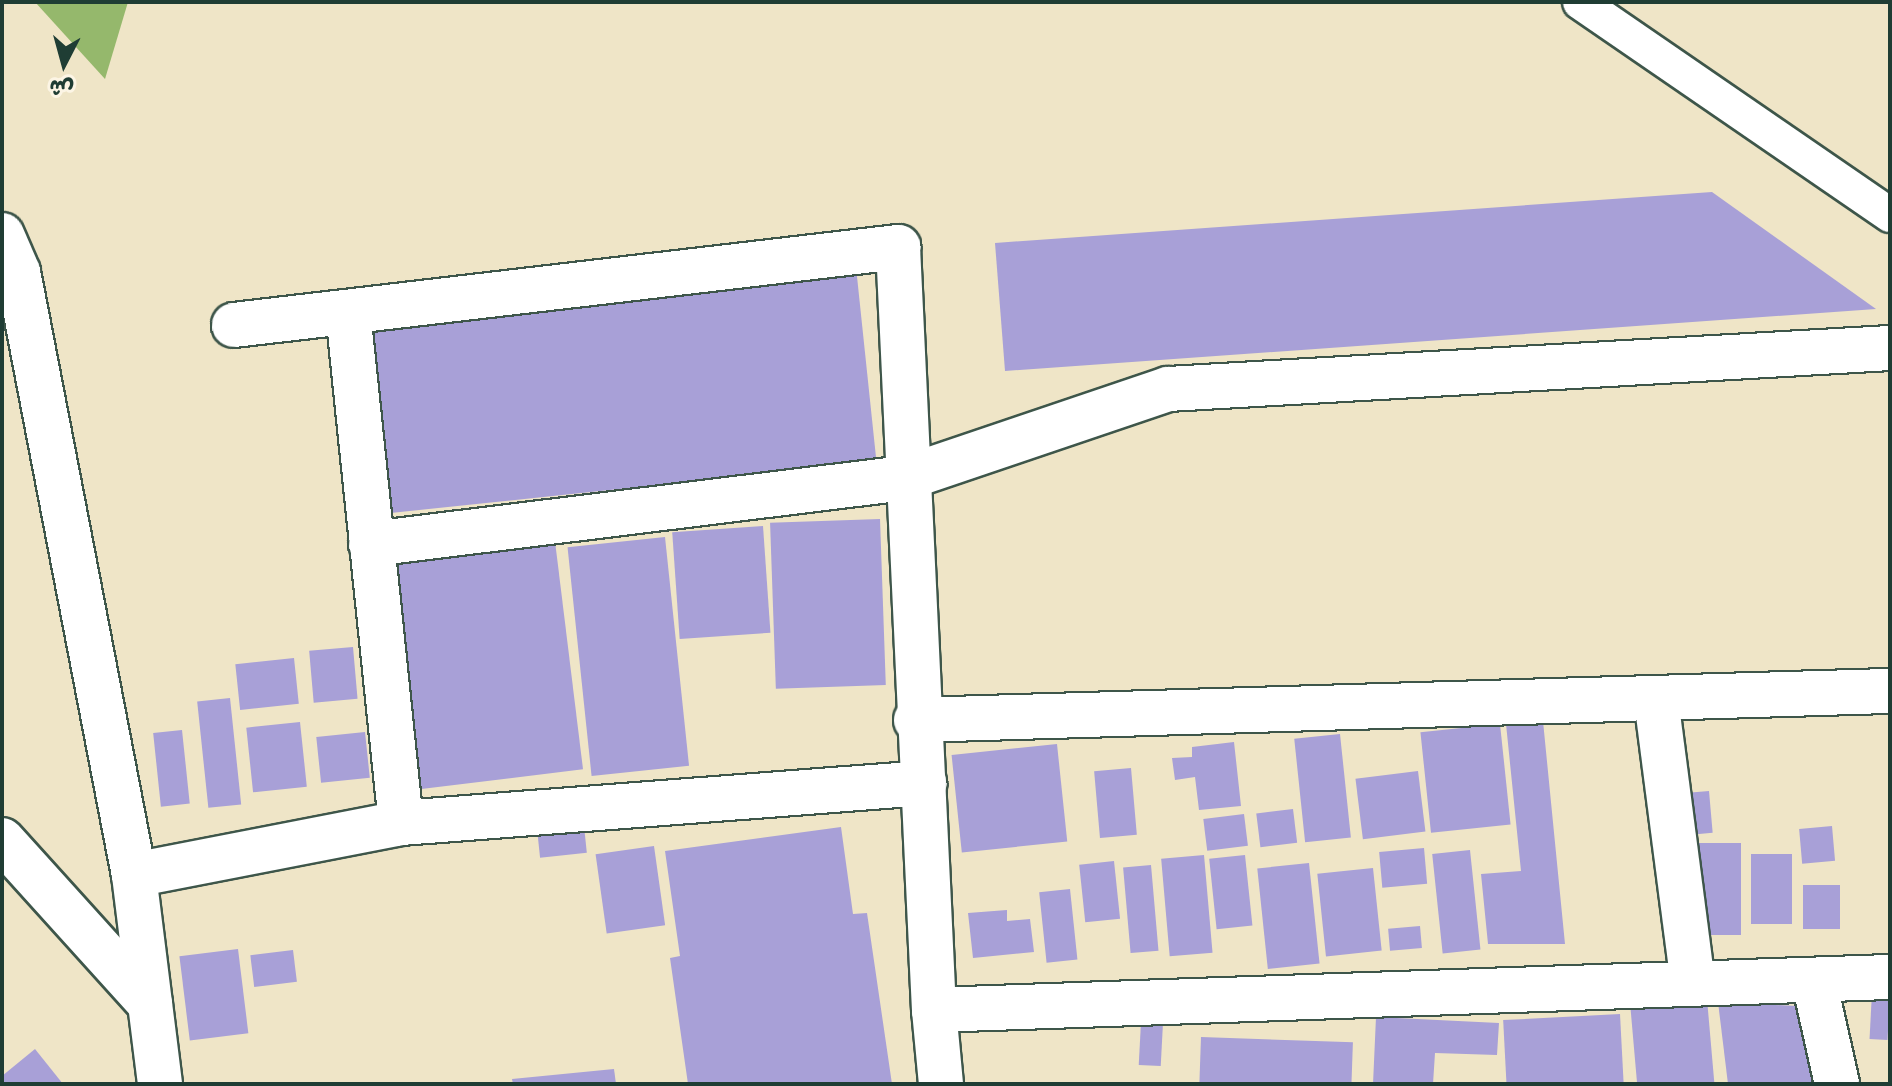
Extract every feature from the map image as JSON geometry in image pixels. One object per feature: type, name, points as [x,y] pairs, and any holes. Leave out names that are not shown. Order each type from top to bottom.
[{"type":"street","points":[[234,325],[898,247],[916,720],[924,783],[934,1010],[941,1084]]},
{"type":"street","points":[[7,262],[134,875],[160,1084]]},
{"type":"street","points":[[348,312],[401,823]]},
{"type":"street","points":[[371,544],[905,478],[1168,389],[1889,348]]},
{"type":"street","points":[[916,720],[1890,691]]},
{"type":"street","points":[[1656,699],[1693,983]]},
{"type":"street","points":[[134,875],[401,823],[924,783]]},
{"type":"street","points":[[2,840],[150,1004]]},
{"type":"street","points":[[934,1010],[1890,977]]},
{"type":"street","points":[[1814,981],[1837,1084]]},
{"type":"lane","points":[[1580,2],[1890,215]]},
{"type":"green space","points":[[35,2],[128,2],[105,79]]},
{"type":"building","points":[[1712,192],[1876,309],[1005,371],[995,243]]},
{"type":"building","points":[[856,267],[876,462],[388,513],[368,318]]},
{"type":"building","points":[[880,519],[886,685],[776,689],[770,523]]},
{"type":"building","points":[[763,526],[770,633],[680,639],[672,532]]},
{"type":"building","points":[[554,533],[583,769],[419,789],[390,553]]},
{"type":"building","points":[[665,537],[689,766],[592,776],[568,547]]},
{"type":"building","points":[[353,647],[358,699],[314,703],[309,651]]},
{"type":"building","points":[[294,658],[299,704],[240,710],[235,664]]},
{"type":"building","points":[[230,698],[241,804],[208,808],[197,701]]},
{"type":"building","points":[[1543,721],[1565,944],[1488,944],[1481,874],[1521,871],[1506,724]]},
{"type":"building","points":[[300,722],[307,787],[253,792],[246,728]]},
{"type":"building","points":[[1500,724],[1511,824],[1431,833],[1420,732]]},
{"type":"building","points":[[182,730],[190,804],[161,807],[153,733]]},
{"type":"building","points":[[365,732],[370,778],[321,783],[316,737]]},
{"type":"building","points":[[1340,734],[1351,837],[1305,842],[1294,739]]},
{"type":"building","points":[[1234,742],[1241,806],[1199,810],[1195,777],[1175,780],[1172,758],[1192,757],[1192,747]]},
{"type":"building","points":[[1057,744],[1067,841],[962,853],[952,755]]},
{"type":"building","points":[[1131,768],[1137,835],[1100,838],[1094,771]]},
{"type":"building","points":[[1418,771],[1425,832],[1363,839],[1355,779]]},
{"type":"building","points":[[1709,791],[1713,833],[1683,835],[1679,794]]},
{"type":"building","points":[[1293,809],[1297,843],[1260,847],[1256,814]]},
{"type":"building","points":[[1244,814],[1248,846],[1207,851],[1203,819]]},
{"type":"building","points":[[584,826],[587,853],[540,858],[537,831]]},
{"type":"building","points":[[1832,826],[1835,861],[1802,864],[1799,829]]},
{"type":"building","points":[[841,827],[853,914],[867,913],[892,1084],[688,1084],[670,958],[680,956],[665,851]]},
{"type":"building","points":[[1695,843],[1741,843],[1741,935],[1695,935]]},
{"type":"building","points":[[654,846],[665,925],[607,933],[596,854]]},
{"type":"building","points":[[1424,848],[1427,884],[1382,888],[1379,852]]},
{"type":"building","points":[[1470,850],[1480,949],[1443,953],[1432,854]]},
{"type":"building","points":[[1751,854],[1792,854],[1792,924],[1751,924]]},
{"type":"building","points":[[1204,855],[1213,953],[1170,956],[1161,859]]},
{"type":"building","points":[[1245,855],[1252,926],[1217,929],[1209,859]]},
{"type":"building","points":[[1114,861],[1120,919],[1085,922],[1079,865]]},
{"type":"building","points":[[1309,863],[1320,963],[1268,969],[1257,868]]},
{"type":"building","points":[[1151,865],[1158,951],[1131,953],[1123,867]]},
{"type":"building","points":[[1373,868],[1382,951],[1326,956],[1317,874]]},
{"type":"building","points":[[1803,885],[1840,885],[1840,929],[1803,929]]},
{"type":"building","points":[[1070,889],[1077,960],[1047,963],[1039,892]]},
{"type":"building","points":[[1007,910],[1007,921],[1030,919],[1034,952],[973,958],[968,913]]},
{"type":"building","points":[[1420,926],[1422,948],[1390,951],[1388,929]]},
{"type":"building","points":[[238,949],[248,1033],[190,1041],[179,956]]},
{"type":"building","points":[[293,950],[297,982],[254,987],[250,955]]},
{"type":"building","points":[[1872,992],[1890,993],[1888,1040],[1870,1039]]},
{"type":"building","points":[[1707,999],[1714,1084],[1637,1084],[1630,1006]]},
{"type":"building","points":[[1718,1002],[1797,1006],[1824,1084],[1728,1084]]},
{"type":"building","points":[[1620,1014],[1624,1084],[1507,1084],[1503,1020]]},
{"type":"building","points":[[1376,1017],[1499,1023],[1497,1055],[1435,1053],[1433,1084],[1373,1084]]},
{"type":"building","points":[[1141,1022],[1163,1023],[1161,1066],[1139,1065]]},
{"type":"building","points":[[1201,1037],[1353,1042],[1351,1084],[1199,1084]]},
{"type":"building","points":[[35,1049],[63,1084],[2,1084],[2,1076]]},
{"type":"building","points":[[614,1069],[616,1084],[513,1084],[512,1079]]}]
